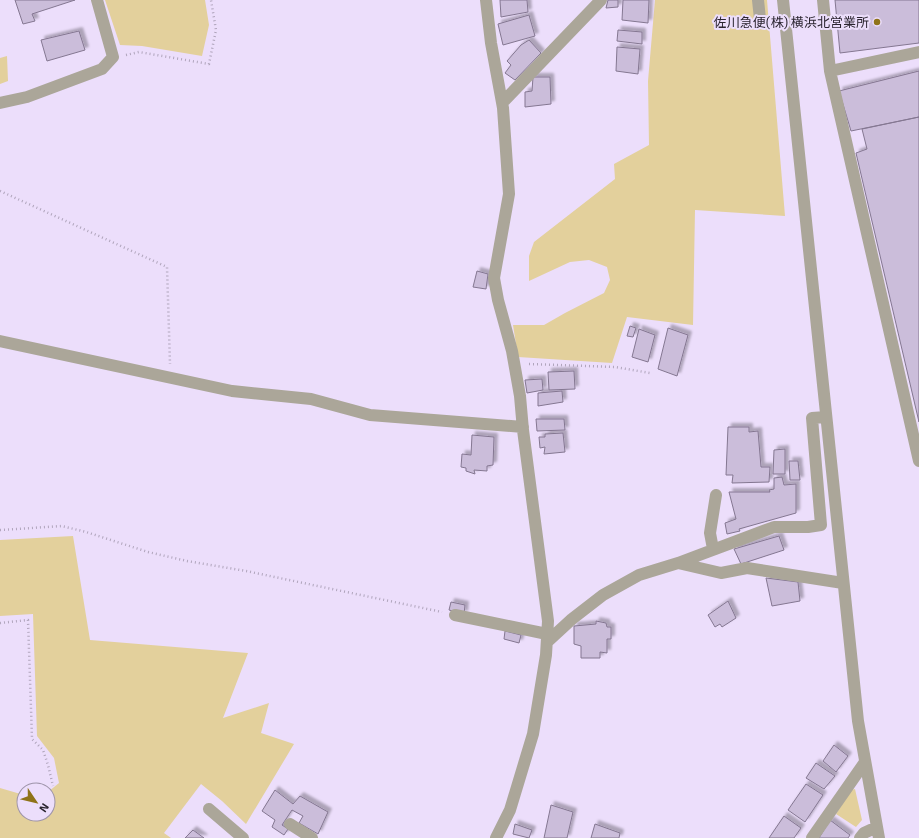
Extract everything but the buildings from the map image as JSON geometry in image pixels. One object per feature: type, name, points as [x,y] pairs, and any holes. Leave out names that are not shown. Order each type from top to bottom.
[{"type":"street","points":[[0,103],[27,97],[102,69],[114,57],[97,0]]},
{"type":"street","points":[[486,0],[491,43],[502,103],[508,194],[494,278],[514,363],[520,396],[548,621],[546,655],[534,734],[500,837]]},
{"type":"street","points":[[502,103],[601,0]]},
{"type":"street","points":[[758,0],[760,19]]},
{"type":"street","points":[[783,0],[858,721],[878,832],[864,833],[860,838]]},
{"type":"street","points":[[823,0],[830,71],[919,461]]},
{"type":"street","points":[[830,71],[919,52]]},
{"type":"street","points":[[0,340],[232,392],[311,398],[370,415],[523,427]]},
{"type":"street","points":[[547,638],[604,595],[639,575],[774,527],[808,527],[822,525],[812,418],[826,417]]},
{"type":"street","points":[[713,549],[710,533],[716,495]]},
{"type":"street","points":[[678,562],[721,573],[747,568],[843,583]]},
{"type":"street","points":[[455,615],[547,638]]},
{"type":"street","points":[[812,838],[865,762]]},
{"type":"street","points":[[209,810],[243,838]]},
{"type":"street","points":[[290,824],[312,838]]},
{"type":"path","points":[[114,57],[139,52],[209,64],[216,30],[211,0]]},
{"type":"path","points":[[0,191],[167,267],[171,378]]},
{"type":"path","points":[[514,363],[615,367],[650,373]]},
{"type":"path","points":[[0,530],[62,526],[86,532],[148,552],[455,615]]},
{"type":"path","points":[[0,623],[28,620],[32,739],[43,750],[52,782]]},
{"type":"shaded area","points":[[105,0],[205,0],[209,25],[202,56],[142,46],[120,45]]},
{"type":"shaded area","points":[[655,0],[767,0],[785,216],[695,210],[693,325],[627,317],[612,363],[518,357],[513,325],[544,325],[604,293],[610,280],[607,267],[589,260],[570,262],[529,281],[529,256],[534,242],[615,179],[614,164],[649,145],[648,81]]},
{"type":"shaded area","points":[[7,56],[8,81],[0,84],[0,58]]},
{"type":"shaded area","points":[[73,536],[90,640],[248,653],[223,718],[269,703],[261,733],[294,744],[246,824],[222,801],[201,784],[164,833],[171,838],[0,838],[0,788],[16,793],[16,822],[56,822],[56,785],[59,783],[54,758],[37,736],[33,614],[0,616],[0,540]]},
{"type":"shaded area","points":[[855,789],[862,820],[856,827],[836,814],[851,790]]},
{"type":"place","name":"佐川急便(株) 横浜北営業所","points":[[877,22]]}]
